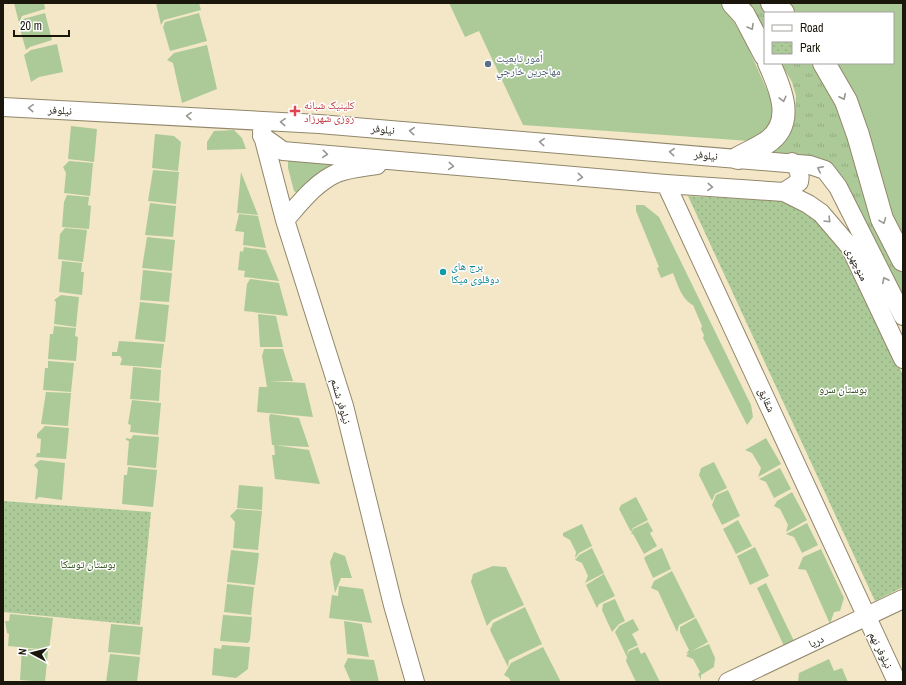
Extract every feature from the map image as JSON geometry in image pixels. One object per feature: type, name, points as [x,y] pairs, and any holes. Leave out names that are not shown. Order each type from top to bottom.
[{"type":"highway","points":[[733,3],[744,15],[764,53]]},
{"type":"highway","points":[[772,3],[782,12]]},
{"type":"highway","points":[[738,158],[767,143],[777,133],[783,120],[785,105],[769,64]]},
{"type":"highway","points":[[825,64],[846,101],[858,134],[882,219],[903,260]]},
{"type":"street","name":"نیلوفر","points":[[3,107],[262,129],[335,125],[792,162]]},
{"type":"street","points":[[262,129],[283,151],[666,184],[784,192],[799,182],[800,176],[798,168],[792,162]]},
{"type":"street","name":"نیلوفر ششم","points":[[262,129],[285,220],[344,406],[393,605],[416,682]]},
{"type":"street","points":[[285,220],[315,188],[338,173],[398,162]]},
{"type":"street","name":"منوچهری","points":[[792,162],[818,167],[831,176],[903,315]]},
{"type":"street","name":"شقایق","points":[[666,184],[866,617]]},
{"type":"street","name":"منوچهری","points":[[784,192],[814,207],[836,228],[850,247],[903,359]]},
{"type":"street","points":[[887,325],[903,315]]},
{"type":"street","name":"دریا","points":[[728,682],[903,599]]},
{"type":"street","name":"نیلوفر نهم","points":[[866,617],[897,682]]},
{"type":"green space","points":[[14,3],[44,3],[45,9],[22,16],[19,23]]},
{"type":"green space","points":[[156,3],[199,3],[201,10],[164,20],[161,25]]},
{"type":"green space","points":[[449,3],[723,3],[746,43],[775,108],[769,129],[750,141],[523,125],[479,31],[465,37]]},
{"type":"green space","points":[[745,3],[761,3],[772,12],[764,12],[764,31]]},
{"type":"green space","points":[[784,3],[903,3],[903,248],[835,64],[894,64],[894,12],[792,12]]},
{"type":"green space","points":[[45,13],[52,40],[30,47],[26,50],[19,26],[23,19]]},
{"type":"green space","points":[[199,13],[207,41],[170,51],[163,27],[165,22]]},
{"type":"green space","points":[[57,44],[63,72],[39,77],[31,82],[24,55],[31,50]]},
{"type":"green space","points":[[207,45],[217,89],[182,103],[173,63],[167,60],[174,53]]},
{"type":"green space","points":[[782,64],[817,64],[833,88],[896,263],[903,273],[903,302],[836,169],[821,161],[768,152],[790,129],[795,113],[796,96],[792,82]]},
{"type":"green space","points":[[71,126],[97,129],[94,162],[68,159]]},
{"type":"green space","points":[[234,130],[242,138],[246,149],[207,150],[207,142],[214,131]]},
{"type":"green space","points":[[155,134],[174,136],[181,142],[178,171],[152,168]]},
{"type":"green space","points":[[291,159],[362,162],[297,193],[294,191],[288,168],[288,161]]},
{"type":"green space","points":[[69,161],[93,163],[90,196],[64,193],[66,173],[63,167]]},
{"type":"green space","points":[[153,170],[179,172],[176,204],[148,201]]},
{"type":"green space","points":[[241,172],[258,215],[237,213]]},
{"type":"green space","points":[[67,195],[89,197],[88,205],[91,206],[89,229],[62,227],[64,202]]},
{"type":"green space","name":"بوستان سرو","points":[[688,196],[784,201],[797,205],[830,230],[903,375],[903,587],[875,601]]},
{"type":"green space","points":[[150,203],[176,206],[173,237],[145,235]]},
{"type":"green space","points":[[636,205],[644,205],[659,217],[751,405],[753,417],[747,425],[703,338],[704,335],[701,329],[702,326],[693,305],[689,303],[683,295],[673,273],[661,278],[657,268],[659,267],[636,211]]},
{"type":"green space","points":[[239,214],[258,216],[266,248],[243,245],[244,232],[235,231]]},
{"type":"green space","points":[[65,228],[87,230],[83,262],[58,259],[60,234]]},
{"type":"green space","points":[[147,237],[175,240],[172,271],[142,268]]},
{"type":"green space","points":[[244,247],[266,250],[279,281],[244,277],[245,271],[238,270],[240,251],[243,252]]},
{"type":"green space","points":[[62,261],[82,263],[81,272],[84,272],[82,295],[59,292]]},
{"type":"green space","points":[[143,270],[172,273],[169,302],[140,300]]},
{"type":"green space","points":[[250,279],[279,283],[288,316],[244,311],[247,284]]},
{"type":"green space","points":[[61,295],[79,297],[76,327],[54,324],[56,302],[54,300]]},
{"type":"green space","points":[[140,302],[169,305],[165,342],[135,339]]},
{"type":"green space","points":[[258,314],[276,316],[283,347],[260,347]]},
{"type":"green space","points":[[54,326],[76,328],[75,336],[78,337],[76,361],[48,359],[50,334],[53,334]]},
{"type":"green space","points":[[119,341],[164,344],[161,368],[120,365],[122,359],[120,356],[112,356],[112,352],[117,352]]},
{"type":"green space","points":[[264,349],[283,349],[293,381],[269,381],[305,383],[313,417],[257,412],[259,387],[267,387],[262,356]]},
{"type":"green space","points":[[48,361],[74,363],[71,392],[43,390],[45,368],[48,368]]},
{"type":"green space","points":[[133,367],[161,370],[159,401],[130,399]]},
{"type":"green space","points":[[46,392],[71,393],[68,426],[41,424]]},
{"type":"green space","points":[[132,400],[161,403],[158,435],[130,432],[131,425],[128,424]]},
{"type":"green space","points":[[270,414],[299,418],[309,447],[272,445],[269,418]]},
{"type":"green space","points":[[45,426],[69,428],[66,459],[36,457],[37,453],[40,453],[41,439],[37,438],[37,434]]},
{"type":"green space","points":[[133,435],[159,437],[156,468],[127,465],[129,441],[126,440],[126,438],[131,439]]},
{"type":"green space","points":[[766,438],[781,464],[758,477],[761,468],[752,453],[745,450]]},
{"type":"green space","points":[[274,445],[309,450],[320,484],[275,479],[272,455],[275,455]]},
{"type":"green space","points":[[40,460],[65,463],[62,500],[39,497],[35,500],[38,470],[34,465]]},
{"type":"green space","points":[[714,462],[727,488],[715,494],[712,501],[699,475],[701,468]]},
{"type":"green space","points":[[128,467],[157,470],[153,507],[122,504],[124,475],[127,475]]},
{"type":"green space","points":[[780,468],[791,489],[774,498],[766,482],[759,479]]},
{"type":"green space","points":[[239,485],[263,487],[262,510],[237,508]]},
{"type":"green space","points":[[728,490],[740,516],[722,525],[712,505],[716,495]]},
{"type":"green space","points":[[792,492],[807,520],[786,532],[788,525],[780,509],[774,506],[777,501]]},
{"type":"green space","points":[[636,497],[648,520],[633,528],[631,532],[619,509],[621,505]]},
{"type":"green space","name":"بوستان توسکا","points":[[3,501],[151,512],[140,625],[3,612]]},
{"type":"green space","points":[[237,509],[262,511],[258,550],[233,548],[235,522],[230,516]]},
{"type":"green space","points":[[738,520],[752,546],[736,554],[723,529]]},
{"type":"green space","points":[[648,522],[653,531],[650,533],[657,546],[644,554],[633,534],[631,534],[633,529]]},
{"type":"green space","points":[[807,523],[818,545],[802,553],[794,537],[786,534]]},
{"type":"green space","points":[[582,524],[592,546],[579,553],[575,558],[576,552],[570,540],[563,536],[563,533]]},
{"type":"green space","points":[[755,547],[769,576],[750,585],[737,556]]},
{"type":"green space","points":[[592,548],[604,573],[585,583],[588,576],[582,563],[575,560],[579,555]]},
{"type":"green space","points":[[662,548],[671,569],[653,578],[644,558]]},
{"type":"green space","points":[[821,549],[844,598],[840,611],[834,612],[830,624],[806,570],[798,569],[803,557]]},
{"type":"green space","points":[[231,550],[259,553],[255,585],[227,582]]},
{"type":"green space","points":[[334,552],[345,556],[352,578],[341,578],[335,593],[330,562]]},
{"type":"green space","points":[[493,566],[506,567],[524,605],[492,620],[487,626],[471,582],[473,574]]},
{"type":"green space","points":[[672,571],[695,617],[679,625],[677,632],[658,591],[651,588],[654,581]]},
{"type":"green space","points":[[604,574],[615,596],[599,604],[597,608],[586,585]]},
{"type":"green space","points":[[766,583],[794,641],[784,646],[757,588]]},
{"type":"green space","points":[[227,584],[254,587],[251,615],[224,612]]},
{"type":"green space","points":[[339,586],[363,589],[372,623],[329,618],[332,595],[338,596]]},
{"type":"green space","points":[[615,599],[625,621],[619,624],[612,632],[602,610],[603,604]]},
{"type":"green space","points":[[525,607],[542,644],[509,660],[508,667],[490,630],[493,623]]},
{"type":"green space","points":[[10,614],[53,618],[49,650],[8,646],[9,634],[7,633],[5,621],[9,621]]},
{"type":"green space","points":[[223,615],[252,617],[250,640],[248,643],[220,641]]},
{"type":"green space","points":[[696,618],[708,642],[692,651],[709,644],[715,658],[714,667],[701,675],[701,680],[698,674],[700,672],[693,659],[686,656],[689,653],[686,654],[689,650],[680,632],[680,627]]},
{"type":"green space","points":[[633,619],[639,630],[632,634],[638,645],[628,650],[627,655],[629,651],[638,647],[641,654],[645,652],[660,682],[636,682],[626,661],[627,657],[615,632],[619,626]]},
{"type":"green space","points":[[344,621],[362,624],[369,657],[347,654]]},
{"type":"green space","points":[[111,624],[143,627],[140,655],[108,652]]},
{"type":"green space","points":[[222,645],[250,647],[248,669],[236,678],[212,675],[214,648],[221,649]]},
{"type":"green space","points":[[543,647],[561,682],[511,682],[509,678],[504,675],[511,663]]},
{"type":"green space","points":[[22,648],[48,651],[45,682],[20,680]]},
{"type":"green space","points":[[110,654],[140,657],[137,682],[106,682]]},
{"type":"green space","points":[[348,658],[374,660],[379,682],[351,682],[344,666]]},
{"type":"green space","points":[[829,659],[834,671],[842,668],[848,682],[798,682],[799,673]]},
{"type":"place","name":"أمور تابعيت مهاجرين خارجي","points":[[488,64]]},
{"type":"place","name":"کلینیک شبانه روزی شهرزاد","points":[[295,111]]},
{"type":"place","name":"برج های دوقلوی میکا","points":[[443,272]]}]
